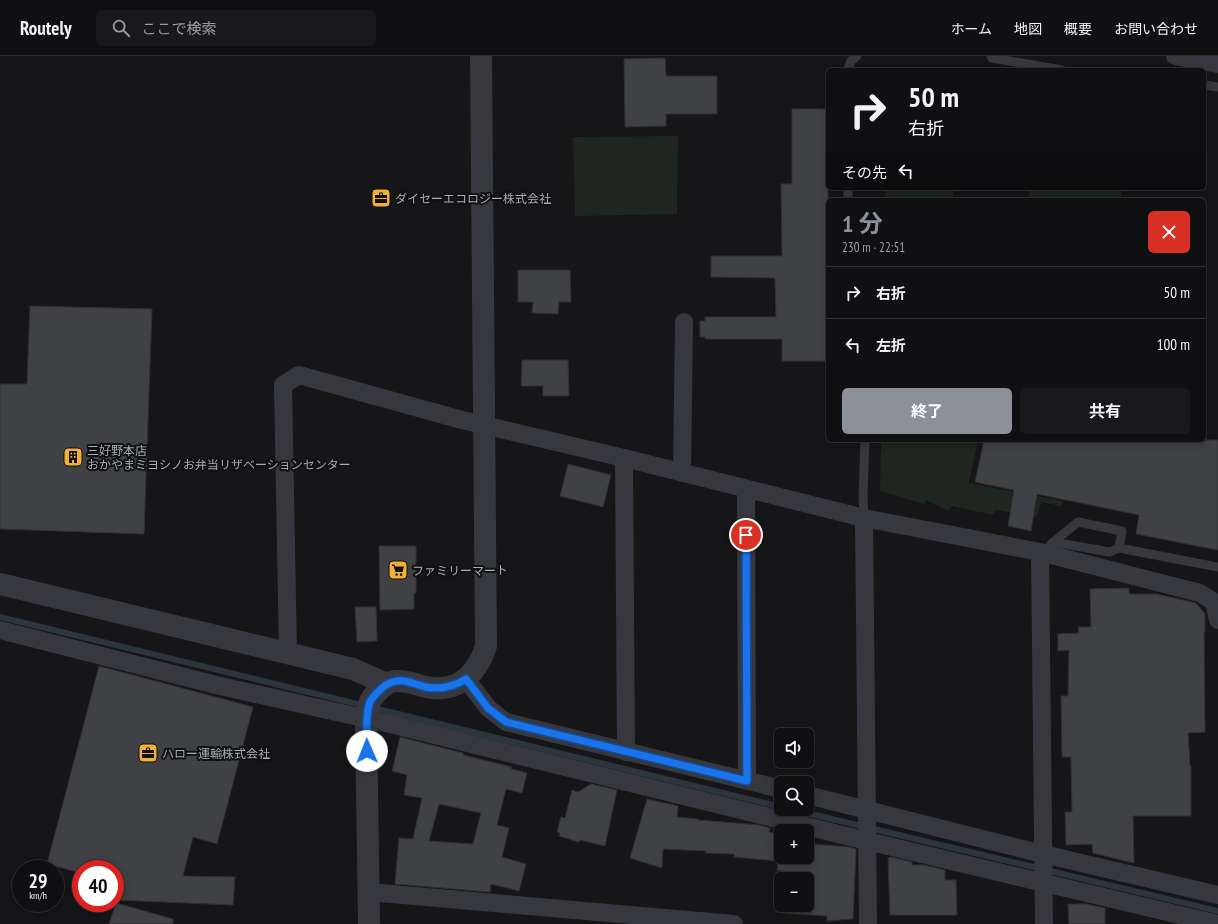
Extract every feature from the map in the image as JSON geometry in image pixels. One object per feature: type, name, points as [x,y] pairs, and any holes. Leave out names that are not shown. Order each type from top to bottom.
[{"type":"street","points":[[369,924],[368,712],[379,691],[387,684],[395,681],[434,688],[444,688],[457,684],[466,679],[476,667],[486,646],[481,56]]},
{"type":"street","points":[[1175,56],[1218,64]]},
{"type":"street","points":[[682,473],[684,322]]},
{"type":"street","points":[[288,654],[283,385],[299,375],[484,425],[624,458],[864,518],[1046,547],[1200,593],[1214,602],[1218,620]]},
{"type":"street","points":[[624,458],[626,752]]},
{"type":"street","points":[[746,489],[747,781]]},
{"type":"street","points":[[864,518],[868,924]]},
{"type":"street","points":[[1044,924],[1043,870],[1046,547]]},
{"type":"street","points":[[0,584],[353,669],[387,684]]},
{"type":"street","points":[[0,630],[216,685],[368,712],[390,724],[867,827],[1043,870],[1218,924]]},
{"type":"street","points":[[466,679],[488,708],[506,722],[774,787]]},
{"type":"street","points":[[814,799],[867,827],[1043,870],[1218,895]]},
{"type":"street","points":[[369,892],[582,917],[734,924]]},
{"type":"lane","points":[[849,68],[851,62],[857,56]]},
{"type":"lane","points":[[991,56],[992,58],[1050,68]]},
{"type":"lane","points":[[1206,85],[1218,87]]},
{"type":"lane","points":[[864,518],[863,495],[865,442]]},
{"type":"lane","points":[[1046,547],[1078,522],[1122,531],[1119,548]]},
{"type":"lane","points":[[1046,547],[1110,552],[1119,548],[1218,567]]},
{"type":"shaded area","points":[[678,136],[677,214],[575,216],[573,137]]},
{"type":"shaded area","points":[[886,190],[954,190],[952,198],[885,198]]},
{"type":"shaded area","points":[[1030,190],[1122,190],[1120,198],[1028,198]]},
{"type":"shaded area","points":[[881,442],[978,442],[969,483],[1063,501],[1061,506],[1041,502],[1037,517],[996,510],[993,515],[952,506],[949,511],[926,500],[924,504],[880,491]]},
{"type":"building","points":[[665,58],[666,76],[717,76],[717,114],[666,114],[666,126],[625,127],[624,59]]},
{"type":"building","points":[[792,109],[826,109],[826,190],[828,190],[828,198],[826,198],[826,361],[782,361],[782,339],[705,339],[705,337],[700,337],[700,321],[705,321],[705,317],[776,317],[775,278],[711,277],[711,256],[782,256],[781,184],[792,184]]},
{"type":"building","points":[[518,270],[570,270],[571,302],[559,302],[558,314],[532,313],[533,302],[518,302]]},
{"type":"building","name":"三好野本店 おかやまミヨシノお弁当リザベーションセンター","points":[[30,306],[152,309],[144,534],[0,529],[0,384],[27,384]]},
{"type":"building","points":[[522,360],[568,360],[569,396],[543,396],[543,386],[521,386]]},
{"type":"building","points":[[1206,440],[1218,440],[1218,550],[1136,534],[1139,515],[1037,494],[1031,531],[1008,526],[1014,490],[975,482],[984,442],[1206,442]]},
{"type":"building","points":[[568,464],[611,475],[603,507],[560,496]]},
{"type":"building","name":"ファミリーマート","points":[[379,546],[416,546],[416,593],[414,593],[414,609],[380,610]]},
{"type":"building","points":[[1129,588],[1129,594],[1157,594],[1196,603],[1205,614],[1205,732],[1188,733],[1191,766],[1191,816],[1133,816],[1134,863],[1093,853],[1092,844],[1066,845],[1065,812],[1072,812],[1071,757],[1062,757],[1061,696],[1068,696],[1069,650],[1058,651],[1058,634],[1079,633],[1078,627],[1091,627],[1090,589]]},
{"type":"building","points":[[355,607],[376,607],[377,641],[357,642]]},
{"type":"building","points":[[99,666],[253,707],[217,844],[193,837],[183,876],[235,877],[233,905],[124,900],[124,860],[72,860],[72,871],[64,868],[64,860],[48,860]]},
{"type":"building","points":[[400,737],[463,753],[463,755],[512,767],[511,769],[527,773],[522,793],[506,789],[497,825],[509,828],[502,857],[526,864],[519,891],[491,884],[490,892],[395,884],[399,838],[413,839],[422,798],[404,795],[407,775],[392,771]],"holes":[[[439,804],[481,813],[473,844],[429,841]]]},
{"type":"building","points":[[591,784],[617,790],[605,846],[580,840],[579,842],[559,836],[560,833],[557,832],[561,817],[565,818],[572,790],[578,792]]},
{"type":"building","points":[[647,799],[678,806],[677,817],[759,825],[770,828],[769,832],[774,833],[774,861],[734,857],[734,854],[706,853],[706,851],[663,849],[662,868],[630,858]]},
{"type":"building","points":[[814,844],[856,849],[853,919],[827,921],[827,916],[785,913],[814,912],[814,872],[785,872],[777,870],[778,864],[814,864]]},
{"type":"building","points":[[891,857],[912,862],[912,865],[924,865],[945,870],[945,880],[956,880],[957,915],[890,915],[888,858]]},
{"type":"building","points":[[1068,904],[1086,904],[1105,908],[1105,924],[1069,924]]},
{"type":"building","points":[[124,905],[173,919],[173,924],[109,924],[113,912],[124,912]]},
{"type":"waterway","points":[[0,617],[774,805]]},
{"type":"waterway","points":[[814,815],[1218,911]]},
{"type":"place","name":"ダイセーエコロジー株式会社","points":[[381,198]]},
{"type":"place","name":"三好野本店 おかやまミヨシノお弁当リザベーションセンター","points":[[73,457]]},
{"type":"place","name":"ファミリーマート","points":[[398,570]]},
{"type":"place","name":"ハロー運輸株式会社","points":[[148,753]]},
{"type":"route","points":[[367,751],[366,719],[370,702],[387,684],[395,681],[424,687],[444,688],[457,684],[466,679],[488,708],[506,722],[747,781],[746,535]]}]
